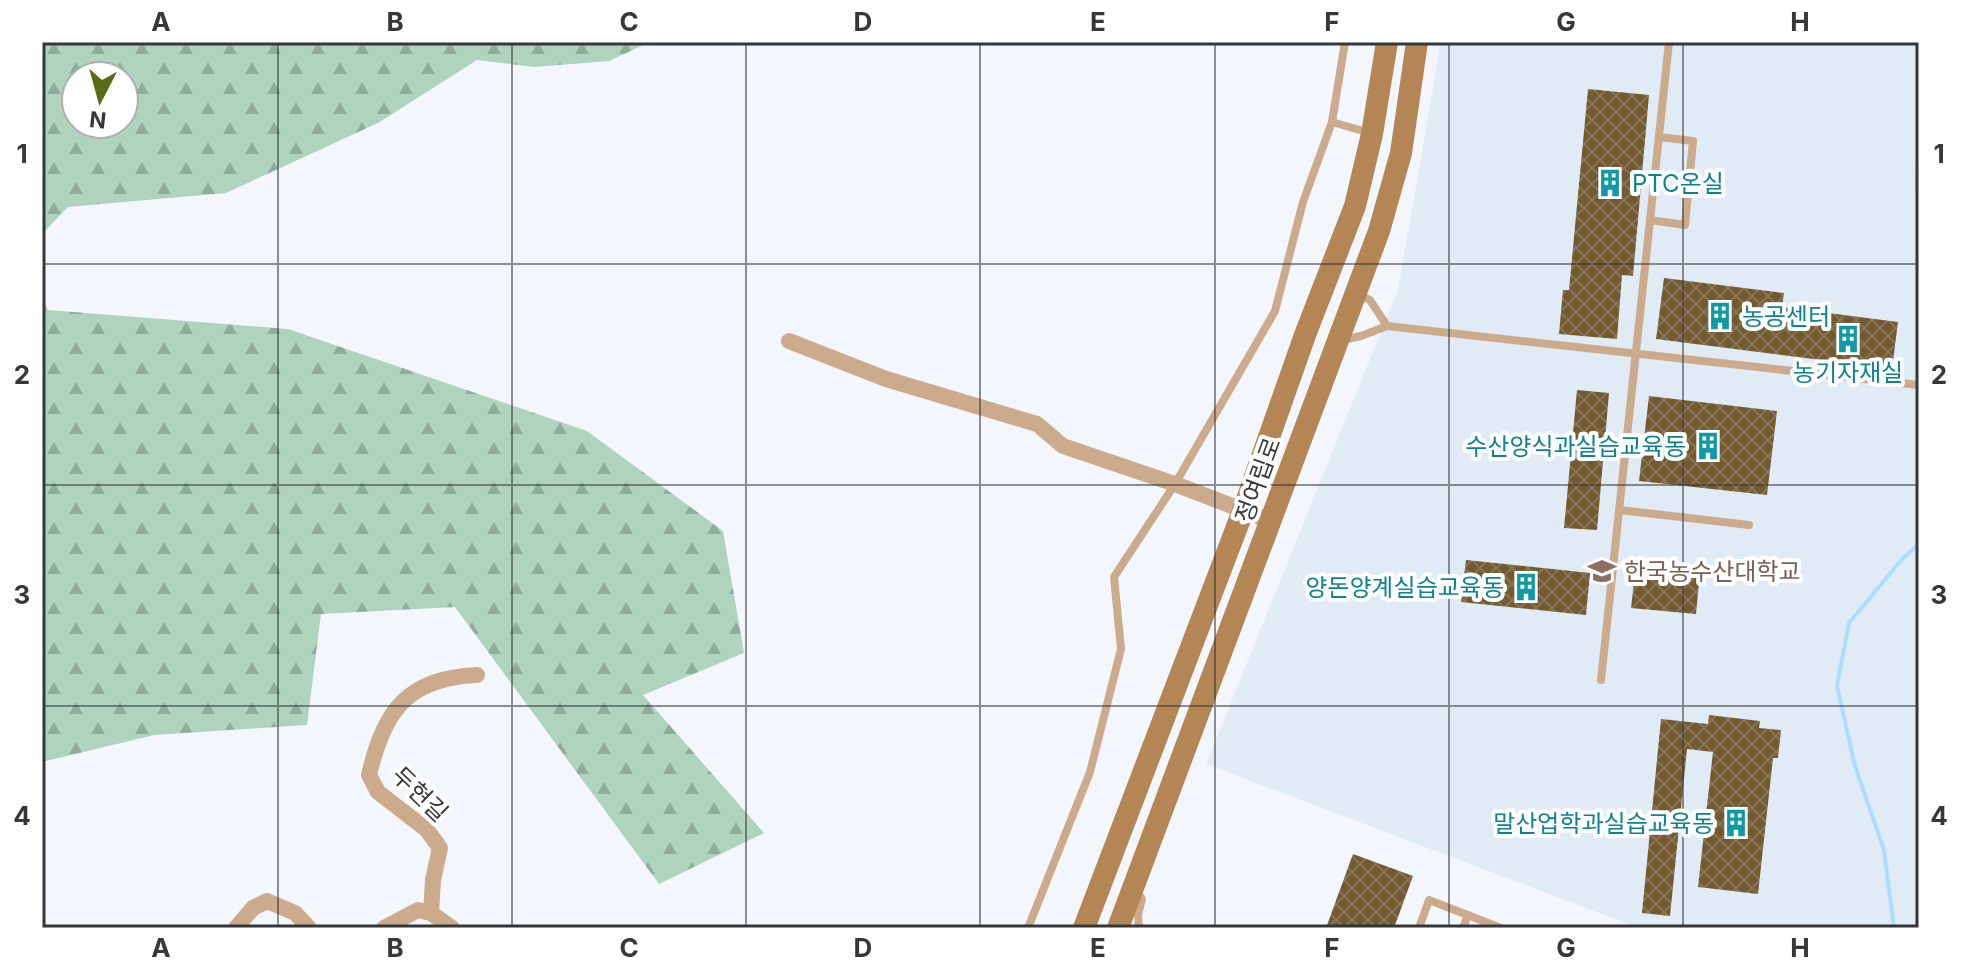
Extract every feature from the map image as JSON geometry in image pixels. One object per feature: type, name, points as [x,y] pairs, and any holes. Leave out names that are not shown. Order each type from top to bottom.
[{"type":"street","name":"정여립로","points":[[1084,928],[1355,206],[1372,134],[1387,42]]},
{"type":"street","name":"정여립로","points":[[1118,928],[1379,231],[1401,153],[1417,42]]},
{"type":"street","points":[[1307,330],[1338,341]]},
{"type":"street","points":[[789,341],[886,379],[1037,424],[1063,446],[1271,521]]},
{"type":"street","name":"두현길","points":[[431,913],[433,880],[440,848],[427,830],[378,792],[369,775],[376,744],[390,715],[403,699],[424,685],[454,676],[477,675]]},
{"type":"street","points":[[236,928],[253,908],[267,901],[295,913],[309,928]]},
{"type":"street","points":[[384,928],[418,910],[431,913],[452,928]]},
{"type":"lane","points":[[1028,928],[1090,772],[1121,649],[1114,577],[1175,484],[1275,311],[1303,202],[1332,122],[1345,42]]},
{"type":"lane","points":[[1601,680],[1669,42]]},
{"type":"lane","points":[[1332,122],[1372,134]]},
{"type":"lane","points":[[1650,220],[1685,225],[1693,141],[1659,137]]},
{"type":"lane","points":[[1356,293],[1370,300],[1387,326]]},
{"type":"lane","points":[[1338,341],[1387,326],[1919,385]]},
{"type":"lane","points":[[1620,510],[1749,525]]},
{"type":"lane","points":[[1134,888],[1142,899],[1139,928]]},
{"type":"lane","points":[[1419,928],[1429,900],[1501,928]]},
{"type":"lane","points":[[1463,928],[1468,915]]},
{"type":"shaded area","name":"한국농수산대학교","points":[[1441,42],[1919,42],[1919,928],[1639,928],[1206,764],[1398,290]]},
{"type":"green space","points":[[42,42],[650,42],[609,61],[534,67],[477,60],[378,123],[226,193],[68,207],[42,234]]},
{"type":"green space","points":[[42,298],[48,310],[288,329],[587,431],[723,531],[744,653],[643,695],[764,833],[659,884],[455,607],[321,614],[307,725],[154,735],[42,762]]},
{"type":"building","name":"PTC온실","points":[[1588,89],[1649,95],[1633,276],[1622,275],[1617,339],[1559,334],[1563,290],[1569,290]]},
{"type":"building","points":[[1664,278],[1784,293],[1782,307],[1898,322],[1892,369],[1656,339]]},
{"type":"building","points":[[1577,390],[1609,393],[1597,530],[1564,528]]},
{"type":"building","name":"수산양식과실습교육동","points":[[1649,396],[1777,411],[1767,495],[1639,481]]},
{"type":"building","name":"양돈양계실습교육동","points":[[1466,560],[1590,573],[1586,615],[1461,602]]},
{"type":"building","points":[[1636,565],[1700,572],[1696,614],[1631,608]]},
{"type":"building","name":"말산업학과실습교육동","points":[[1709,715],[1760,721],[1759,728],[1781,730],[1778,758],[1773,758],[1758,894],[1698,887],[1713,752],[1687,749],[1670,916],[1642,913],[1661,719],[1708,724]]},
{"type":"building","points":[[1353,854],[1413,876],[1394,928],[1326,928]]},
{"type":"waterway","points":[[1919,123],[1919,193]]},
{"type":"waterway","points":[[1894,928],[1884,850],[1855,766],[1837,686],[1849,623],[1902,559],[1919,544]]},
{"type":"place","name":"PTC온실","points":[[1610,183]]},
{"type":"place","name":"농공센터","points":[[1720,316]]},
{"type":"place","name":"농기자재실","points":[[1848,339]]},
{"type":"place","name":"수산양식과실습교육동","points":[[1708,446]]},
{"type":"place","name":"한국농수산대학교","points":[[1602,571]]},
{"type":"place","name":"양돈양계실습교육동","points":[[1526,587]]},
{"type":"place","name":"말산업학과실습교육동","points":[[1736,823]]}]
